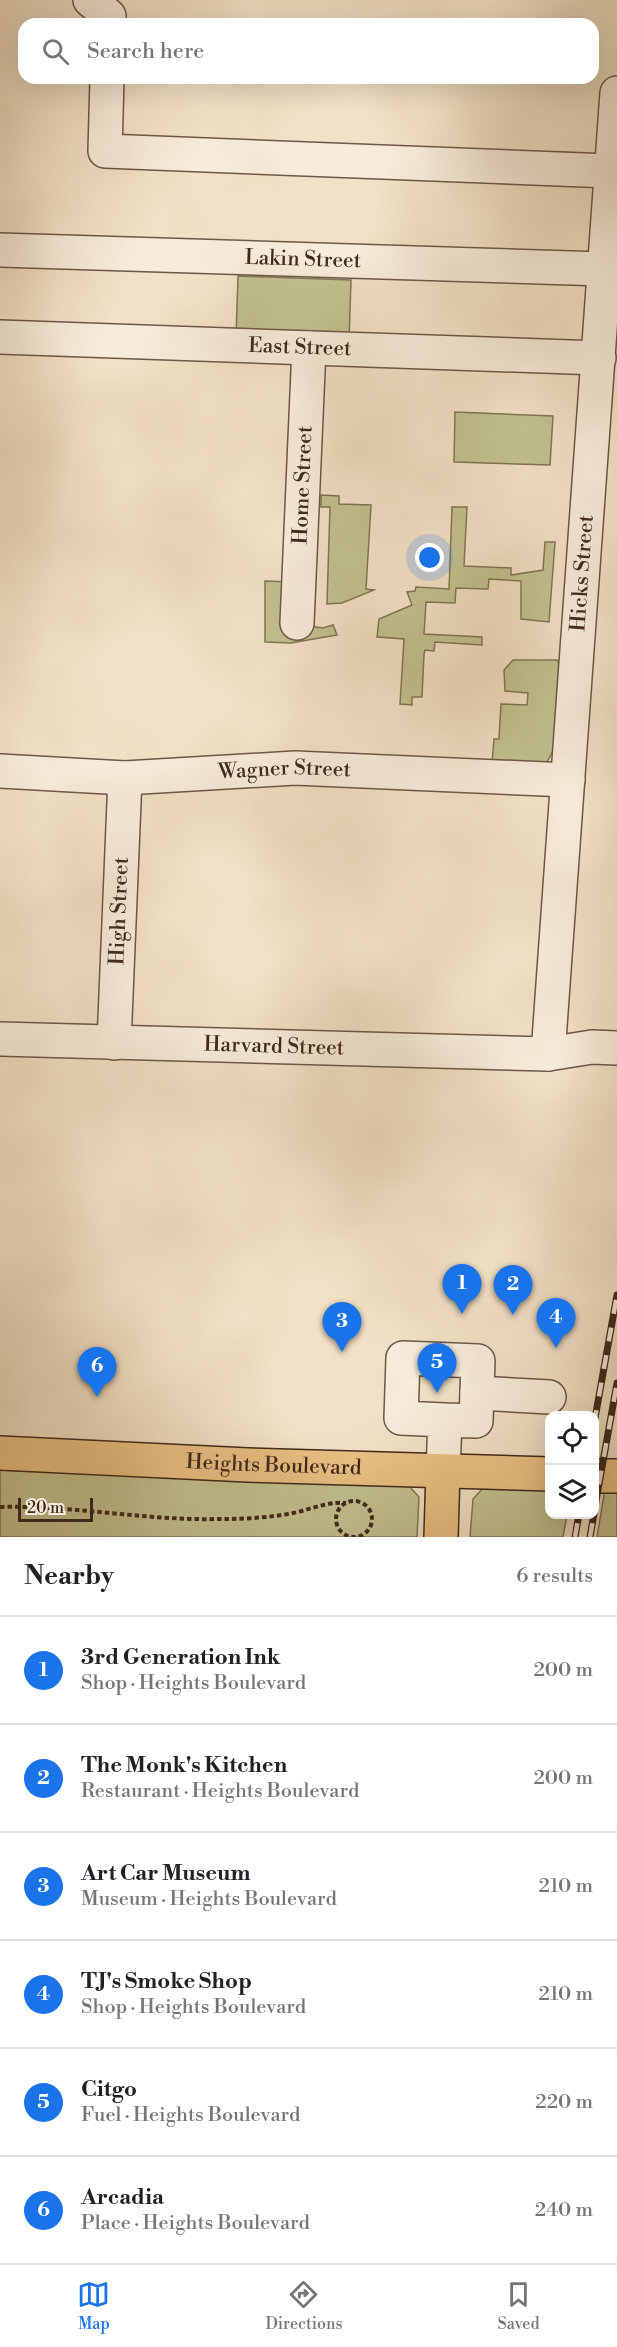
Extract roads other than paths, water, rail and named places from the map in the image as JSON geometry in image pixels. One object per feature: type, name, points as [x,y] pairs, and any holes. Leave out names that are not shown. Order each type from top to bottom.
[{"type":"main road","name":"Heights Boulevard","points":[[0,1453],[545,1474]]},
{"type":"main road","points":[[441,1537],[443,1471]]},
{"type":"main road","points":[[599,1476],[617,1476]]},
{"type":"street","points":[[107,84],[105,151],[613,164]]},
{"type":"street","name":"Hicks Street","points":[[548,1054],[568,780],[604,463],[599,358],[617,93]]},
{"type":"street","name":"Lakin Street","points":[[0,250],[604,269]]},
{"type":"street","name":"East Street","points":[[0,337],[599,358]]},
{"type":"street","name":"Home Street","points":[[297,623],[309,348]]},
{"type":"street","name":"Wagner Street","points":[[0,771],[125,778],[295,768],[568,780]]},
{"type":"street","name":"High Street","points":[[114,1043],[125,778]]},
{"type":"street","name":"Harvard Street","points":[[0,1039],[548,1054],[592,1047],[617,1048]]},
{"type":"street","name":"Harvard Street","points":[[548,1054],[591,1065],[617,1066]]},
{"type":"street","points":[[403,1358],[478,1361],[476,1421],[445,1420],[401,1418],[403,1358]]},
{"type":"street","points":[[477,1393],[549,1397]]},
{"type":"street","points":[[443,1471],[445,1420]]},
{"type":"railway","points":[[596,1411],[617,1295]]},
{"type":"railway","points":[[599,1484],[617,1383]]},
{"type":"railway","points":[[575,1537],[578,1519]]},
{"type":"railway","points":[[590,1537],[593,1519]]},
{"type":"place","name":"3rd Generation Ink","points":[[462,1314]]},
{"type":"place","name":"The Monk's Kitchen","points":[[513,1315]]},
{"type":"place","name":"TJ's Smoke Shop","points":[[556,1348]]},
{"type":"place","name":"Art Car Museum","points":[[342,1352]]},
{"type":"place","name":"Citgo","points":[[437,1393]]},
{"type":"place","name":"Arcadia","points":[[97,1397]]}]
